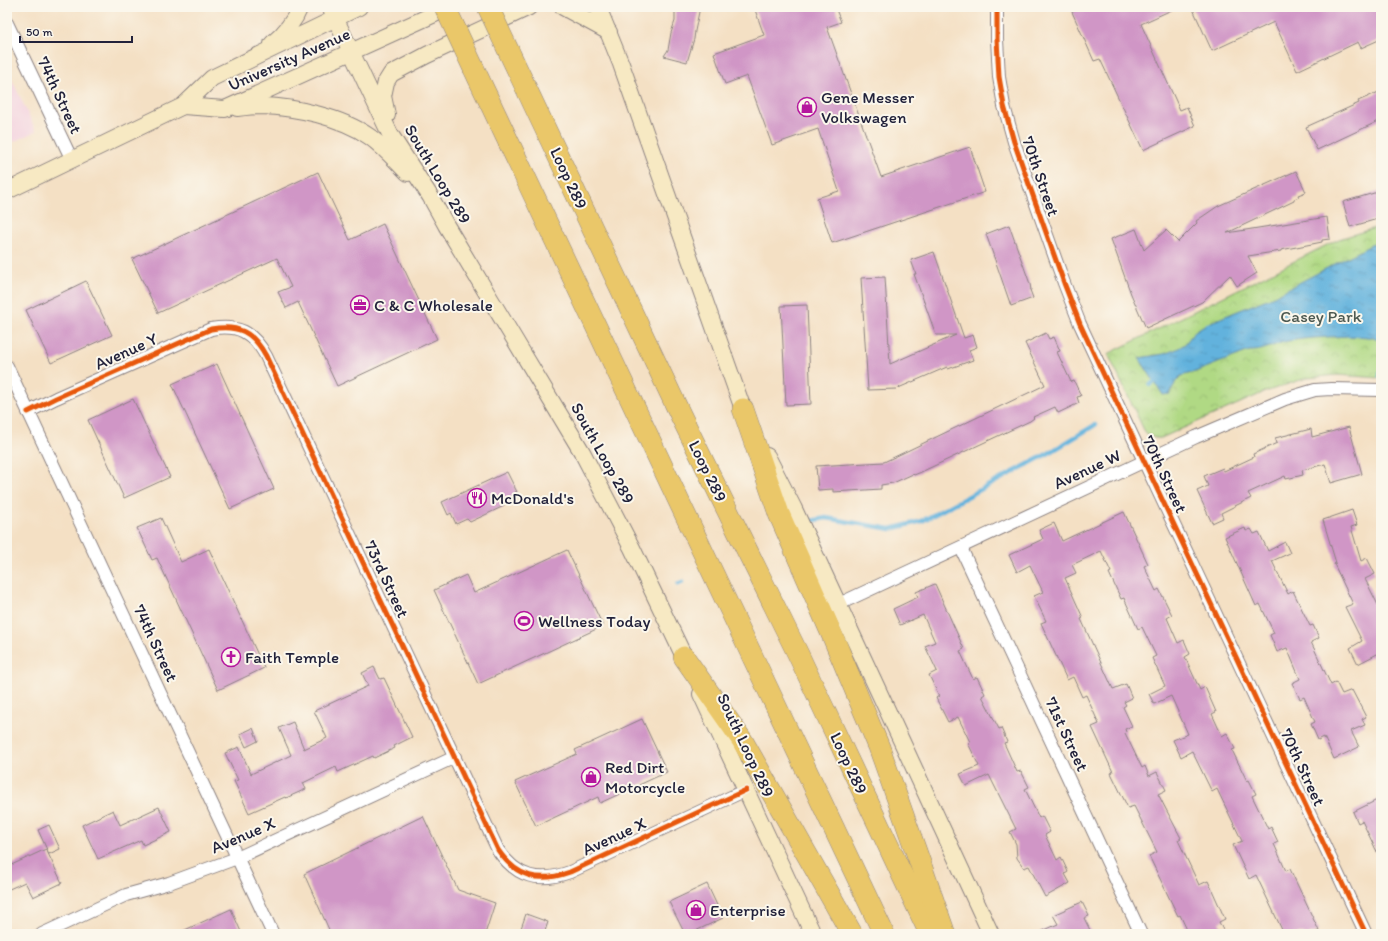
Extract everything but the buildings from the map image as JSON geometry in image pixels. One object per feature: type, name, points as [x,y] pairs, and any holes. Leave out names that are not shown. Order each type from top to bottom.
[{"type":"highway","points":[[445,7],[884,934]]},
{"type":"highway","name":"Loop 289","points":[[488,7],[681,416],[798,654],[930,934]]},
{"type":"highway","points":[[743,409],[779,514],[879,747],[945,934]]},
{"type":"highway","points":[[684,657],[742,740],[852,934]]},
{"type":"main road","points":[[261,54],[282,35],[300,7]]},
{"type":"main road","name":"University Avenue","points":[[7,191],[183,106],[212,78],[261,54],[333,12],[359,7]]},
{"type":"main road","name":"University Avenue","points":[[183,106],[226,108],[450,7]]},
{"type":"main road","points":[[390,134],[383,96],[386,82],[391,74],[427,55],[529,7]]},
{"type":"main road","points":[[563,7],[608,32]]},
{"type":"main road","points":[[598,7],[743,409],[794,509],[991,934]]},
{"type":"main road","points":[[607,7],[608,32]]},
{"type":"main road","name":"South Loop 289","points":[[333,12],[390,134],[430,196],[582,452],[632,548],[813,934]]},
{"type":"main road","points":[[226,108],[262,106],[291,109],[322,115],[346,124],[370,137],[430,196]]},
{"type":"street","name":"70th Street","points":[[997,7],[999,77],[1004,106],[1014,142],[1062,278],[1080,324],[1366,934]]},
{"type":"street","name":"74th Street","points":[[7,23],[72,160]]},
{"type":"street","name":"Avenue Y","points":[[28,412],[211,329],[227,327],[239,329]]},
{"type":"street","name":"73rd Street","points":[[239,329],[254,338],[261,346],[266,356],[498,850]]},
{"type":"street","name":"74th Street","points":[[7,366],[273,934]]},
{"type":"street","name":"Avenue W","points":[[838,604],[1203,434],[1293,397],[1315,390],[1381,390]]},
{"type":"street","name":"71st Street","points":[[961,548],[1141,934]]},
{"type":"street","name":"Avenue X","points":[[42,934],[126,895],[169,883],[238,858],[455,757]]},
{"type":"street","name":"Avenue X","points":[[498,850],[511,866],[526,875],[535,878],[562,875],[578,869],[746,790]]},
{"type":"shaded area","points":[[7,69],[36,131],[7,145]]},
{"type":"green space","name":"Casey Park","points":[[1381,226],[1381,378],[1337,375],[1307,378],[1265,392],[1161,438],[1149,435],[1144,430],[1108,354],[1339,239]]},
{"type":"water","points":[[1381,242],[1381,343],[1370,337],[1359,336],[1292,340],[1262,349],[1249,351],[1181,376],[1176,381],[1170,394],[1163,395],[1139,358],[1164,354],[1177,349],[1185,344],[1195,331],[1206,324],[1272,297],[1371,245]]},
{"type":"waterway","points":[[1380,377],[1381,370]]},
{"type":"waterway","points":[[1150,385],[1154,382]]},
{"type":"waterway","points":[[811,521],[826,518],[891,529],[922,521],[1049,453],[1095,425]]},
{"type":"waterway","points":[[678,584],[682,582]]},
{"type":"cycle path","points":[[997,7],[999,77],[1004,106],[1014,142],[1080,324],[1366,934]]},
{"type":"cycle path","points":[[28,412],[211,329],[237,329],[244,332],[256,341],[266,356],[498,850],[513,867],[521,872],[530,876],[539,877],[548,877],[570,872],[746,790]]},
{"type":"place","name":"Gene Messer Volkswagen","points":[[807,107]]},
{"type":"place","name":"C & C Wholesale","points":[[360,305]]},
{"type":"place","name":"McDonald's","points":[[477,498]]},
{"type":"place","name":"Wellness Today","points":[[524,621]]},
{"type":"place","name":"Faith Temple","points":[[231,657]]},
{"type":"place","name":"Red Dirt Motorcycle","points":[[591,777]]},
{"type":"place","name":"Enterprise","points":[[696,910]]}]
